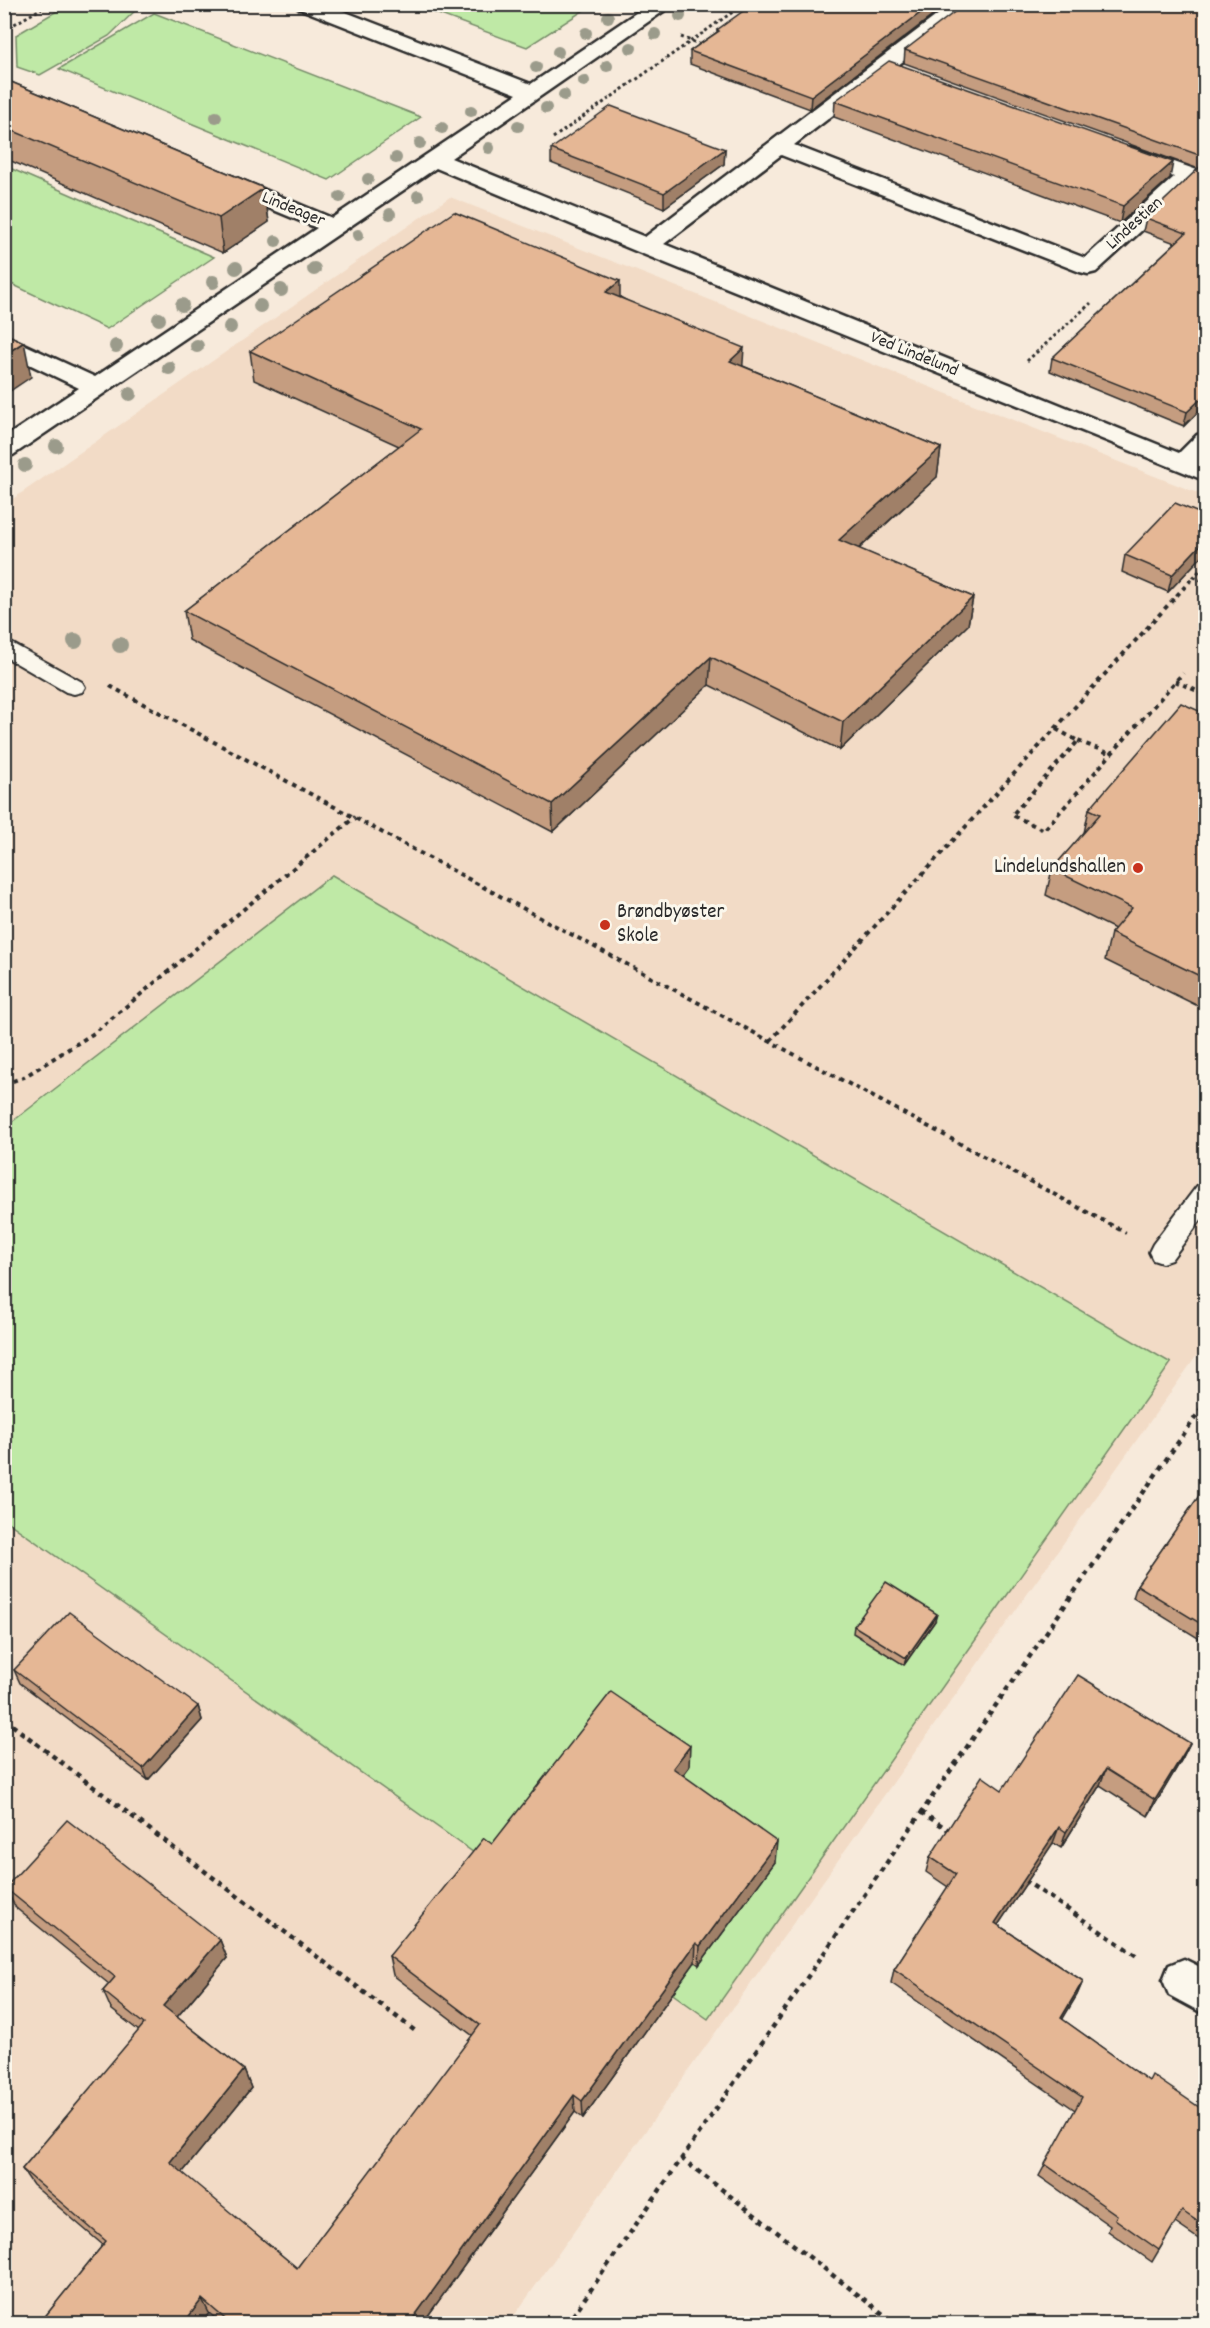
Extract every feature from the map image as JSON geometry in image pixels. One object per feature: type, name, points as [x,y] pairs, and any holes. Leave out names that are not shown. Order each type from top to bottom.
[{"type":"street","points":[[305,4],[532,92]]},
{"type":"street","name":"Lindeager","points":[[4,450],[664,4]]},
{"type":"street","points":[[646,247],[964,5]]},
{"type":"street","points":[[884,66],[907,74]]},
{"type":"street","name":"Lindestien","points":[[778,146],[1088,267],[1189,175],[1110,147]]},
{"type":"street","name":"Ved Lindelund","points":[[434,159],[1194,468],[1206,440]]},
{"type":"street","name":"Lindeager","points":[[206,174],[334,227]]},
{"type":"street","points":[[4,342],[98,388]]},
{"type":"lane","points":[[8,650],[75,687]]},
{"type":"lane","points":[[1162,1252],[1206,1193]]},
{"type":"path","points":[[4,30],[49,4]]},
{"type":"path","points":[[553,138],[744,4]]},
{"type":"path","points":[[692,41],[713,49]]},
{"type":"path","points":[[770,1041],[1206,564]]},
{"type":"path","points":[[1194,577],[1206,583]]},
{"type":"path","points":[[1078,741],[1012,815],[1044,830],[1183,673]]},
{"type":"path","points":[[1175,681],[1206,695]]},
{"type":"path","points":[[75,687],[105,683],[1162,1252]]},
{"type":"path","points":[[1056,729],[1078,741],[1111,754]]},
{"type":"path","points":[[4,1084],[24,1077],[94,1033],[355,817]]},
{"type":"path","points":[[567,2324],[1206,1402]]},
{"type":"path","points":[[4,1719],[418,2033]]},
{"type":"path","points":[[921,1812],[960,1838]]},
{"type":"path","points":[[1017,1876],[1153,1966],[1195,1987]]},
{"type":"path","points":[[681,2158],[896,2324]]},
{"type":"shaded area","name":"Brøndbyøster Skole","points":[[450,197],[1205,496],[1205,1344],[509,2323],[5,2323],[4,505]]},
{"type":"green space","points":[[67,5],[141,5],[109,36],[40,75],[17,67],[16,35]]},
{"type":"green space","points":[[414,5],[592,5],[527,47]]},
{"type":"green space","points":[[154,13],[421,117],[329,180],[59,69]]},
{"type":"green space","points":[[5,166],[214,257],[107,329],[5,281]]},
{"type":"green space","points":[[332,875],[1171,1363],[708,2019],[5,1520],[4,1128]]},
{"type":"building","points":[[753,4],[932,4],[811,96],[690,51]]},
{"type":"building","points":[[965,4],[1206,4],[1206,65],[1204,66],[1206,66],[1206,394],[1187,412],[1052,358],[1186,233],[1146,218],[1204,163],[1202,156],[905,50]]},
{"type":"building","points":[[889,61],[1173,162],[1123,206],[835,101]]},
{"type":"building","points":[[4,79],[264,188],[219,218],[4,127]]},
{"type":"building","points":[[611,106],[725,149],[664,193],[551,149]]},
{"type":"building","points":[[454,212],[620,281],[606,292],[744,348],[730,361],[941,448],[839,540],[973,597],[843,722],[711,657],[552,804],[184,611],[421,429],[250,351]]},
{"type":"building","points":[[4,333],[24,342],[4,355]]},
{"type":"building","points":[[1175,503],[1206,516],[1206,539],[1172,575],[1125,555]]},
{"type":"building","name":"Lindelundshallen","points":[[1181,703],[1206,714],[1206,979],[1111,933],[1132,908],[1052,869],[1100,814],[1089,809]]},
{"type":"building","points":[[1206,1486],[1206,1627],[1137,1585]]},
{"type":"building","points":[[886,1582],[937,1614],[906,1658],[854,1626]]},
{"type":"building","points":[[69,1612],[198,1706],[143,1768],[14,1670]]},
{"type":"building","points":[[1078,1675],[1190,1743],[1155,1800],[1106,1769],[1066,1832],[1059,1827],[995,1923],[1083,1981],[1061,2018],[1149,2081],[1152,2075],[1206,2112],[1206,2227],[1182,2211],[1159,2250],[1115,2219],[1117,2215],[1045,2164],[1082,2097],[894,1969],[956,1874],[930,1857],[982,1776],[1002,1790]]},
{"type":"building","points":[[611,1692],[690,1746],[673,1768],[777,1842],[700,1946],[696,1943],[582,2101],[574,2095],[409,2324],[231,2324],[202,2299],[183,2324],[39,2324],[106,2241],[22,2169],[144,2024],[103,1991],[115,1977],[5,1888],[67,1820],[220,1940],[163,2006],[244,2070],[170,2162],[297,2268],[480,2025],[389,1956],[484,1838],[492,1844]]},
{"type":"place","name":"Lindelundshallen","points":[[1138,868]]},
{"type":"place","name":"Brøndbyøster Skole","points":[[605,925]]}]
